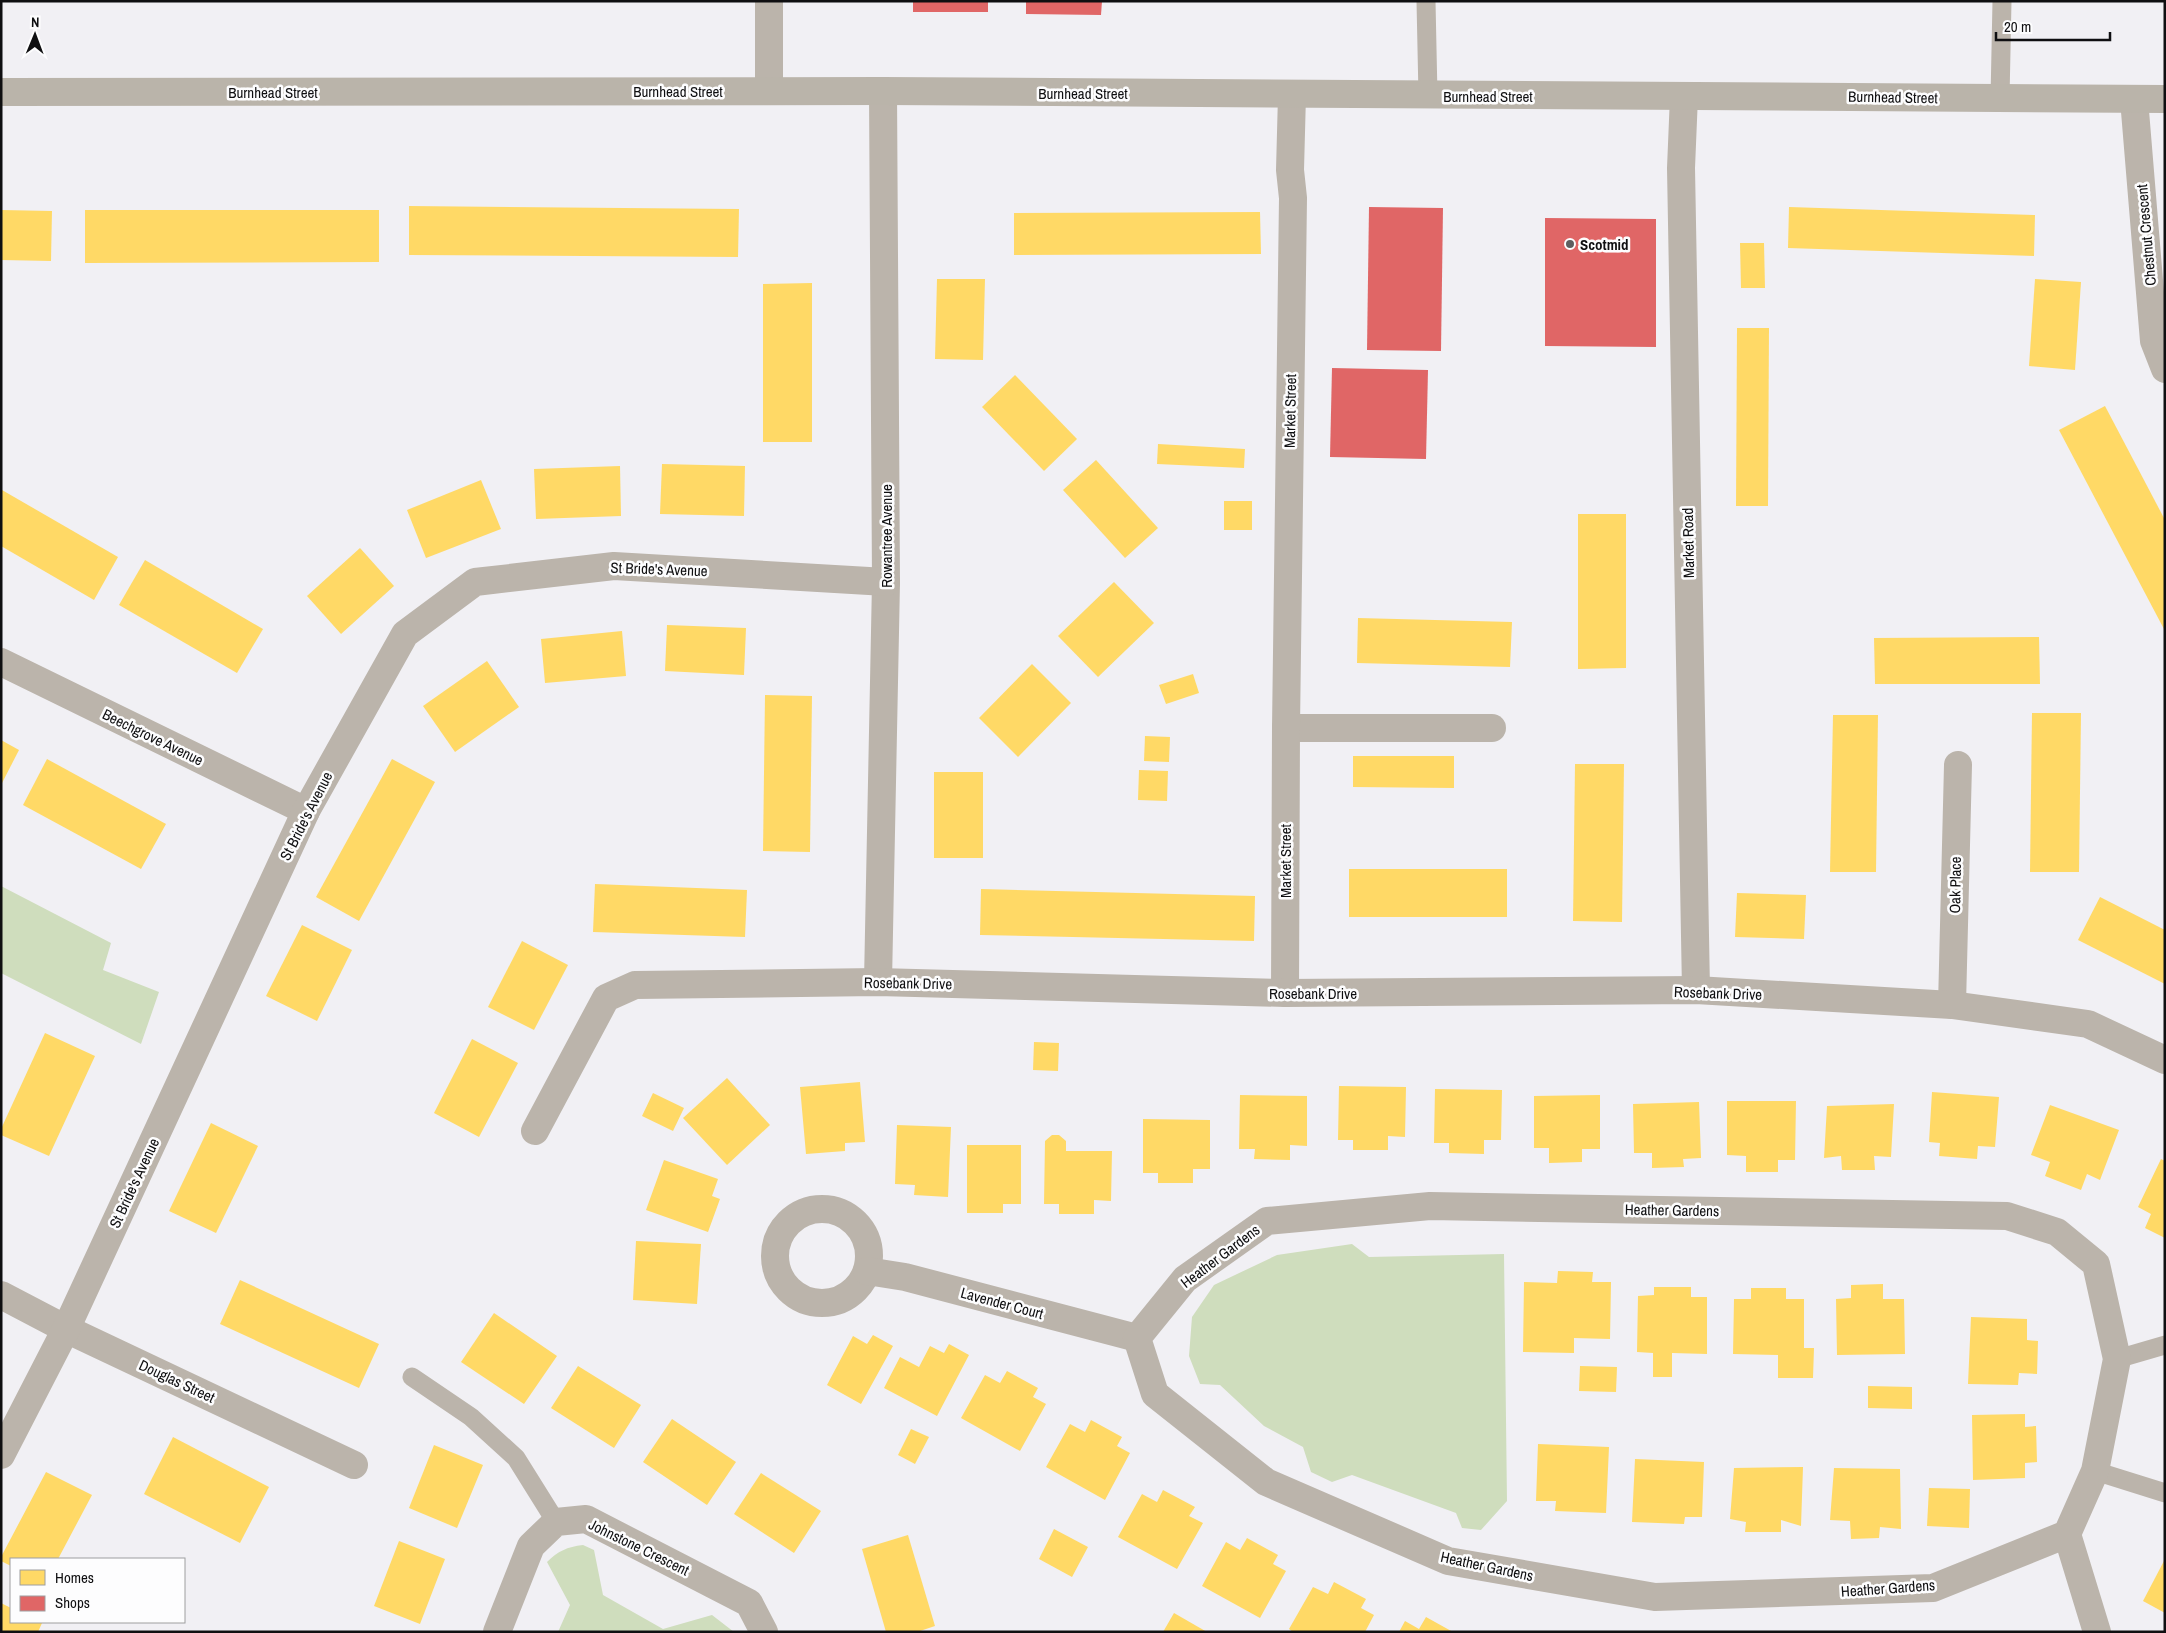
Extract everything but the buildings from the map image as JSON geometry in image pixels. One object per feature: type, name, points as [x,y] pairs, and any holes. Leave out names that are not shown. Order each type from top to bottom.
[{"type":"street","points":[[769,1],[769,91]]},
{"type":"street","name":"Burnhead Street","points":[[1,92],[883,91],[1428,96],[2165,99]]},
{"type":"street","name":"Rowantree Avenue","points":[[878,982],[886,582],[883,91]]},
{"type":"street","name":"Market Street","points":[[1285,993],[1286,728],[1293,198],[1290,170],[1292,95]]},
{"type":"street","name":"Market Road","points":[[1684,96],[1681,177],[1696,990]]},
{"type":"street","name":"Chestnut Crescent","points":[[2134,99],[2154,340],[2165,369]]},
{"type":"street","name":"St Bride's Avenue","points":[[1,1455],[66,1329],[306,811],[405,634],[475,582],[614,566],[886,582]]},
{"type":"street","name":"Beechgrove Avenue","points":[[1,662],[306,811]]},
{"type":"street","points":[[1286,728],[1492,728]]},
{"type":"street","name":"Oak Place","points":[[1952,1006],[1958,765]]},
{"type":"street","name":"Rosebank Drive","points":[[535,1132],[606,998],[635,985],[878,982],[1285,993],[1696,990],[1952,1006],[2088,1024],[2165,1060]]},
{"type":"street","name":"Heather Gardens","points":[[1430,1206],[2008,1216],[2056,1232],[2096,1264],[2117,1359],[2095,1471],[2067,1534],[1933,1588],[1655,1597],[1448,1561],[1266,1482],[1155,1394],[1137,1338],[1185,1279],[1267,1221],[1430,1206]]},
{"type":"street","name":"Lavender Court","points":[[866,1272],[905,1277],[1137,1338]]},
{"type":"street","name":"Douglas Street","points":[[1,1295],[66,1329],[354,1466]]},
{"type":"street","name":"Johnstone Crescent","points":[[556,1522],[586,1519],[749,1603],[764,1632]]},
{"type":"street","points":[[497,1632],[531,1546],[556,1522]]},
{"type":"street","points":[[2067,1534],[2097,1632]]},
{"type":"lane","points":[[1426,1],[1428,96]]},
{"type":"lane","points":[[2000,99],[2002,1]]},
{"type":"lane","points":[[2117,1359],[2165,1345]]},
{"type":"lane","points":[[412,1377],[470,1417],[516,1458],[556,1522]]},
{"type":"lane","points":[[2095,1471],[2165,1493]]},
{"type":"green space","points":[[1,886],[111,943],[103,970],[159,992],[141,1044],[1,973]]},
{"type":"green space","points":[[1352,1244],[1369,1257],[1504,1254],[1507,1501],[1481,1530],[1462,1528],[1456,1513],[1352,1475],[1332,1482],[1311,1472],[1303,1447],[1264,1426],[1220,1385],[1200,1384],[1189,1356],[1192,1317],[1214,1285],[1277,1255]]},
{"type":"green space","points":[[583,1545],[594,1550],[603,1595],[663,1629],[712,1615],[734,1632],[558,1632],[570,1605],[547,1562],[563,1550]]},
{"type":"place","name":"Scotmid","points":[[1570,244]]}]
